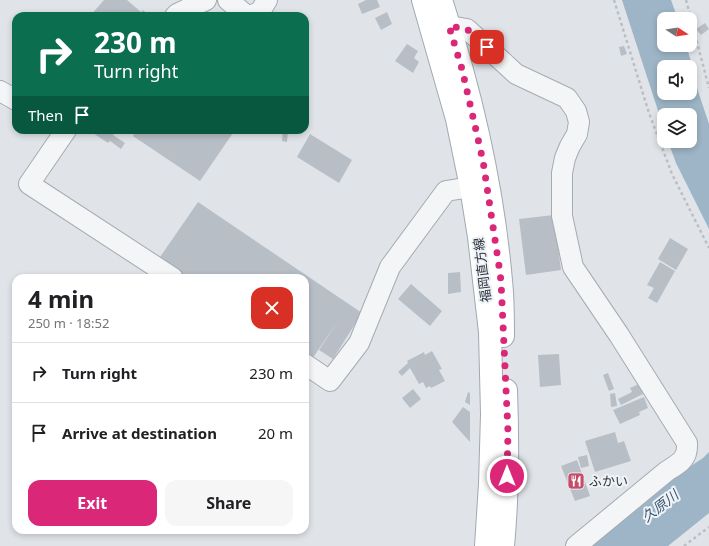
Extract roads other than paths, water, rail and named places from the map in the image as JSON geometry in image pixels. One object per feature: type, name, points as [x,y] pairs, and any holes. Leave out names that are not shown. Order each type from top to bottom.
[{"type":"main road","name":"福岡直方線","points":[[423,0],[457,119],[471,187],[479,237],[490,332],[492,414],[486,546]]},
{"type":"main road","name":"福岡直方線","points":[[441,0],[462,69],[483,161],[493,219],[501,281],[508,432],[507,505],[503,546]]},
{"type":"street","points":[[181,12],[206,0]]},
{"type":"street","points":[[228,0],[243,12]]},
{"type":"street","points":[[260,12],[267,0]]},
{"type":"street","points":[[449,26],[467,29],[516,74],[567,98],[576,111],[579,122],[577,134],[565,158],[562,173],[562,216],[573,267],[619,335],[687,443],[688,452],[681,462],[576,546]]},
{"type":"street","points":[[0,91],[12,98]]},
{"type":"street","points":[[63,134],[29,184],[167,274]]},
{"type":"street","points":[[309,367],[330,380],[359,342],[390,267],[427,216],[446,191],[471,187]]},
{"type":"water","points":[[622,0],[671,0],[675,12],[657,12],[657,52],[688,52],[691,60],[657,60],[657,100],[697,100],[697,88],[709,124],[709,229],[676,163],[671,148],[697,148],[697,108],[657,108]]},
{"type":"water","name":"久原川","points":[[709,452],[709,513],[668,546],[587,546],[661,486],[703,458]]},
{"type":"place","name":"ふかい","points":[[576,481]]}]
